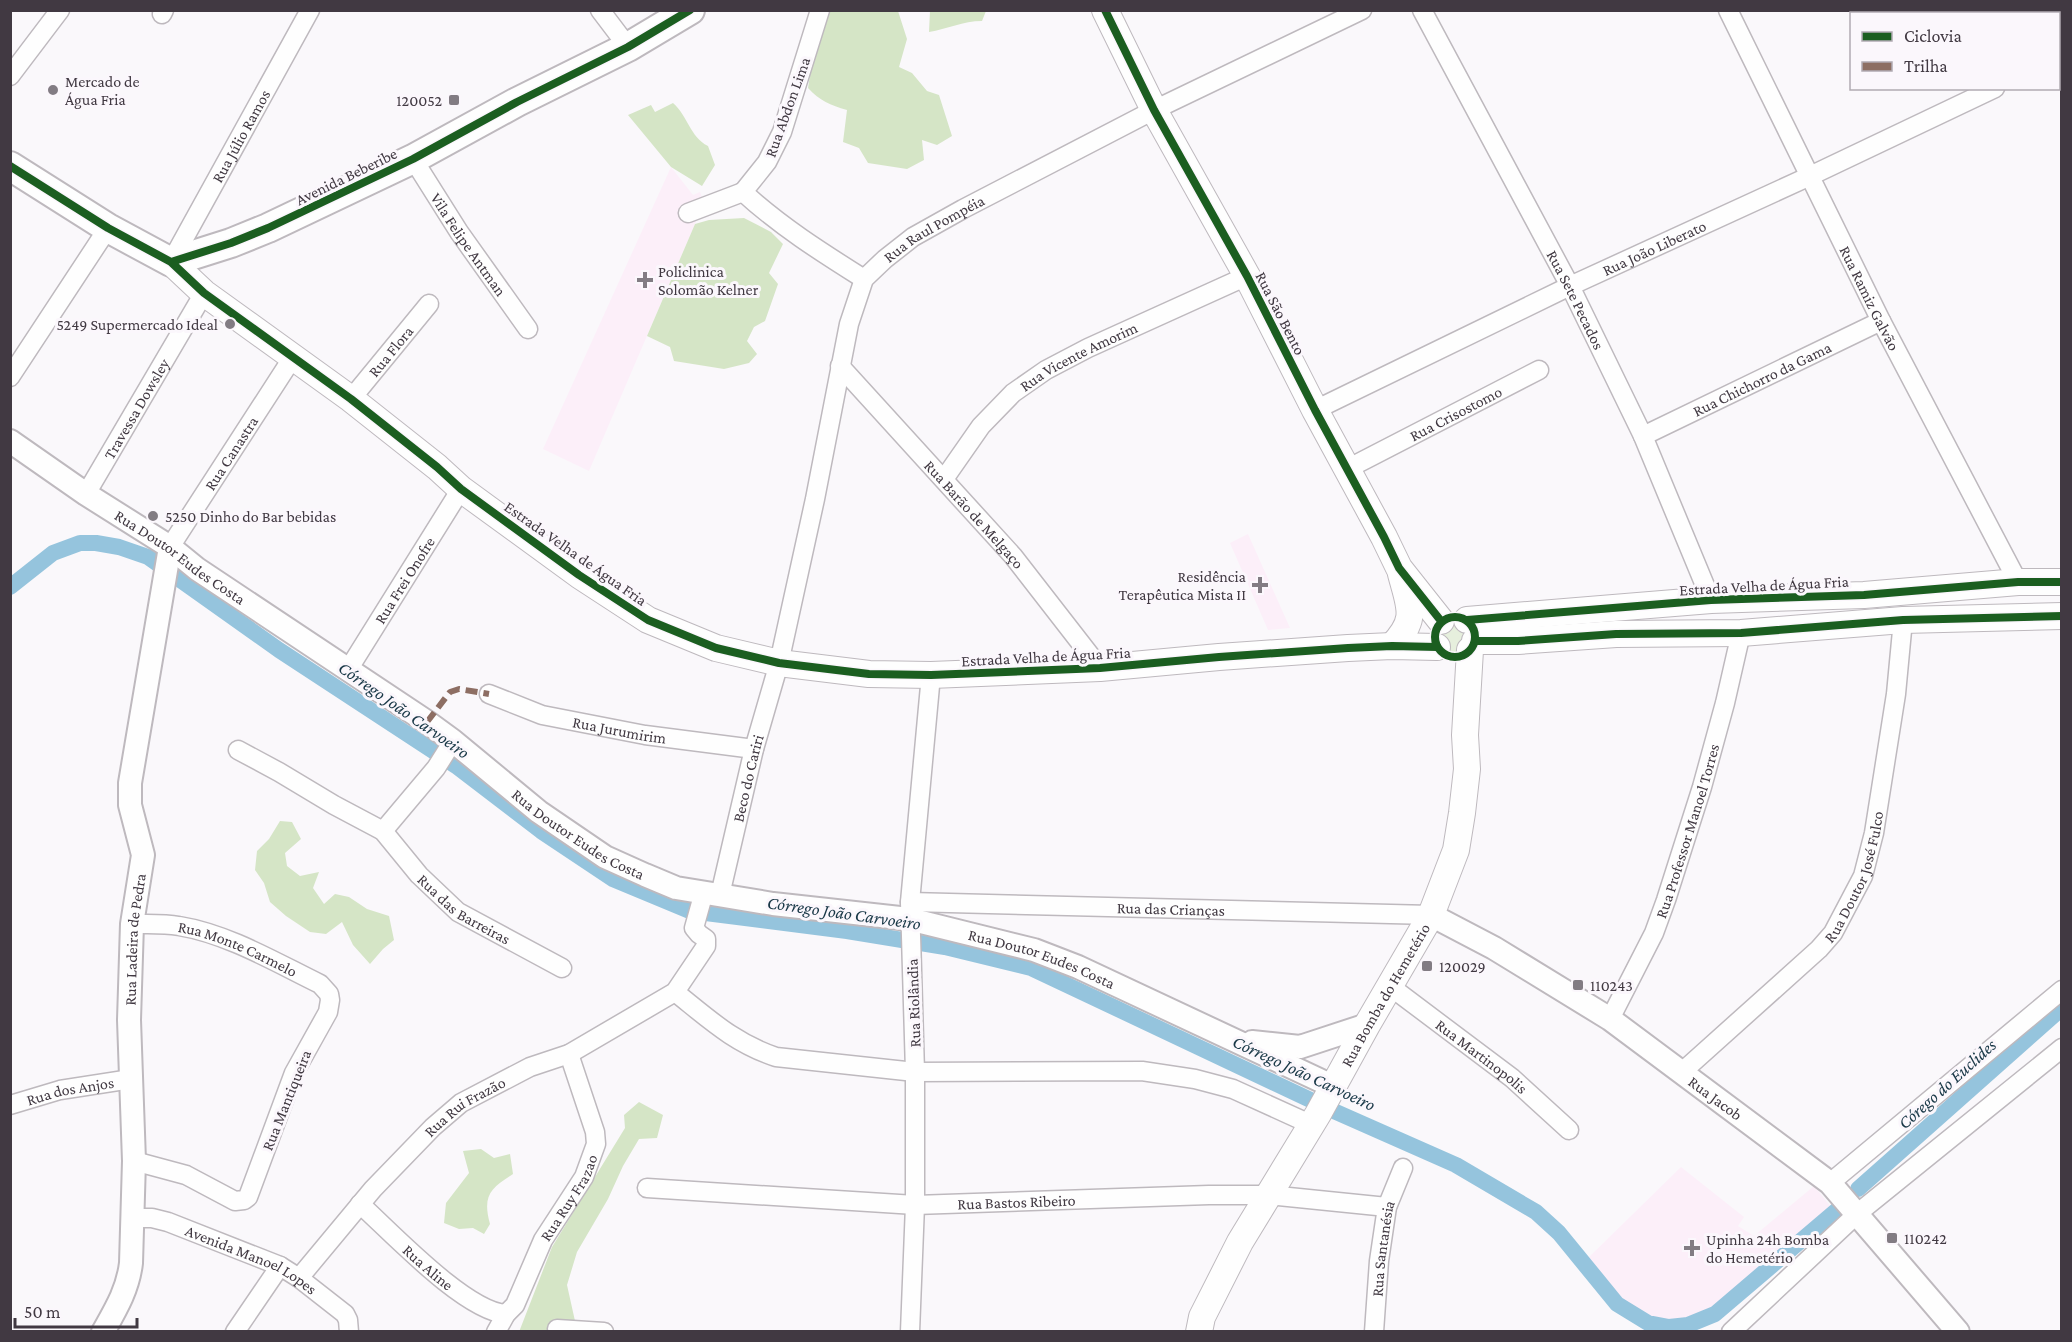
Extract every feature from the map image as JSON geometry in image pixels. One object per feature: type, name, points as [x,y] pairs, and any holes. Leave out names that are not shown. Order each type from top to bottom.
[{"type":"main road","name":"Avenida Beberibe","points":[[171,262],[231,243],[268,228],[413,159],[517,102],[628,47],[690,10]]},
{"type":"main road","name":"Rua São Bento","points":[[1105,10],[1154,110],[1247,276],[1399,568],[1441,621]]},
{"type":"main road","points":[[10,166],[108,228],[171,262]]},
{"type":"main road","name":"Estrada Velha de Água Fria","points":[[171,262],[204,293],[351,399],[461,489],[579,575],[648,620],[716,648],[778,663],[869,674],[930,675],[1100,668],[1219,657],[1616,634],[1741,633],[1903,620],[2061,616]]},
{"type":"main road","points":[[1392,646],[1408,625],[1407,599],[1399,568]]},
{"type":"main road","name":"Estrada Velha de Água Fria","points":[[1460,643],[1711,600],[1864,595],[2018,582],[2061,582]]},
{"type":"main road","name":"Rua Bomba do Hemetério","points":[[1199,1332],[1202,1317],[1230,1261],[1431,915],[1456,850],[1467,769],[1460,643],[1435,638],[1436,628],[1441,621]]},
{"type":"street","points":[[10,76],[60,10]]},
{"type":"street","name":"Rua Júlio Ramos","points":[[171,262],[310,10]]},
{"type":"street","points":[[600,10],[628,47]]},
{"type":"street","name":"Rua Abdon Lima","points":[[743,192],[767,162],[782,132],[820,10]]},
{"type":"street","name":"Rua Raul Pompéia","points":[[864,279],[913,237],[1154,110],[1362,10]]},
{"type":"street","name":"Rua Sete Pecados","points":[[1422,10],[1570,286],[1643,436],[1711,600]]},
{"type":"street","name":"Rua Ramiz Galvão","points":[[1728,10],[1881,321],[2018,582]]},
{"type":"street","name":"Rua João Liberato","points":[[1316,410],[1570,286],[1991,90]]},
{"type":"street","name":"Vila Felipe Antman","points":[[413,159],[459,232],[528,329]]},
{"type":"street","points":[[688,213],[743,192],[786,228],[864,279],[849,324],[815,499],[778,663]]},
{"type":"street","points":[[10,377],[108,228]]},
{"type":"street","name":"Rua Vicente Amorim","points":[[944,479],[981,426],[1013,393],[1038,376],[1088,348],[1247,276]]},
{"type":"street","name":"Travessa Dowsley","points":[[86,494],[204,293]]},
{"type":"street","name":"Rua Flora","points":[[351,399],[429,304]]},
{"type":"street","name":"Rua Chichorro da Gama","points":[[1643,436],[1881,321]]},
{"type":"street","name":"Rua Canastra","points":[[169,553],[293,357]]},
{"type":"street","name":"Rua Barão de Melgaço","points":[[840,366],[1013,556],[1100,668]]},
{"type":"street","name":"Rua Crisostomo","points":[[1347,469],[1539,370]]},
{"type":"street","name":"Rua Doutor Eudes Costa","points":[[10,441],[169,553],[197,569],[348,670],[539,812],[605,857],[676,888],[708,898],[910,921],[1034,950],[1078,967],[1229,1039],[1322,1106]]},
{"type":"street","name":"Rua Frei Onofre","points":[[348,670],[461,489]]},
{"type":"street","name":"Rua Ladeira de Pedra","points":[[103,1332],[129,1280],[131,1263],[134,1161],[129,1020],[132,924],[143,855],[130,805],[130,783],[169,553]]},
{"type":"street","name":"Rua Doutor José Fulco","points":[[1682,1072],[1819,949],[1833,933],[1863,876],[1874,833],[1896,694],[1903,620]]},
{"type":"street","name":"Rua Professor Manoel Torres","points":[[1610,1019],[1654,933],[1666,900],[1704,777],[1741,633]]},
{"type":"street","name":"Beco do Cariri","points":[[675,992],[706,946],[706,939],[695,931],[694,925],[708,898],[778,663]]},
{"type":"street","name":"Rua Riolândia","points":[[910,1332],[915,1205],[915,1072],[910,921],[930,675]]},
{"type":"street","name":"Rua Jurumirim","points":[[489,694],[542,715],[645,735],[754,749]]},
{"type":"street","points":[[238,750],[383,831],[436,768],[451,745]]},
{"type":"street","name":"Rua das Barreiras","points":[[383,831],[419,875],[458,912],[562,968]]},
{"type":"street","name":"Rua Jacob","points":[[1431,915],[1494,948],[1610,1019],[1830,1183],[1958,1332]]},
{"type":"street","name":"Rua das Crianças","points":[[910,921],[1431,915]]},
{"type":"street","name":"Rua Monte Carmelo","points":[[132,924],[179,926],[202,931],[244,947],[320,984],[329,994],[330,1000]]},
{"type":"street","name":"Rua Martinopolis","points":[[1391,987],[1512,1078],[1569,1130]]},
{"type":"street","points":[[1830,1183],[2061,990]]},
{"type":"street","points":[[675,992],[724,1032],[768,1054],[797,1060],[915,1072],[1142,1071],[1195,1079],[1233,1089],[1322,1106]]},
{"type":"street","name":"Rua Rui Frazão","points":[[299,1278],[360,1204],[433,1127],[461,1103],[530,1067],[568,1054],[675,992]]},
{"type":"street","name":"Rua Mantiqueira","points":[[134,1161],[186,1176],[235,1201],[248,1197],[294,1073],[327,1012],[330,1000]]},
{"type":"street","points":[[1229,1039],[1300,1047],[1367,1025]]},
{"type":"street","points":[[1731,1332],[1858,1213],[2061,1048]]},
{"type":"street","name":"Rua Ruy Frazao","points":[[496,1332],[515,1305],[543,1240],[584,1177],[596,1144],[595,1132],[568,1054]]},
{"type":"street","name":"Rua dos Anjos","points":[[10,1105],[60,1090],[131,1079]]},
{"type":"street","name":"Rua Santanésia","points":[[1374,1332],[1379,1261],[1387,1207],[1403,1168]]},
{"type":"street","name":"Rua Bastos Ribeiro","points":[[647,1188],[915,1205],[1269,1195],[1387,1207]]},
{"type":"street","name":"Rua Aline","points":[[360,1204],[440,1278],[471,1301],[492,1311],[507,1314]]},
{"type":"street","name":"Avenida Manoel Lopes","points":[[132,1218],[152,1218],[168,1222],[280,1266],[345,1314],[349,1332]]},
{"type":"street","points":[[235,1332],[280,1266]]},
{"type":"street","points":[[557,1329],[604,1332]]},
{"type":"shaded area","name":"Policlinica Solomão Kelner","points":[[671,167],[693,195],[700,192],[704,203],[589,471],[543,449]]},
{"type":"shaded area","name":"Residência Terapêutica Mista II","points":[[1248,534],[1290,628],[1268,630],[1230,543]]},
{"type":"shaded area","name":"Upinha 24h Bomba do Hemetério","points":[[1681,1167],[1744,1217],[1738,1226],[1754,1236],[1814,1186],[1832,1208],[1737,1293],[1714,1310],[1672,1324],[1649,1319],[1620,1303],[1585,1261]]},
{"type":"green space","points":[[930,10],[986,11],[982,21],[968,22],[929,32]]},
{"type":"green space","points":[[820,11],[898,11],[907,39],[899,67],[912,73],[927,91],[939,95],[952,136],[937,145],[922,140],[924,160],[907,169],[868,163],[859,148],[843,142],[847,110],[826,102],[808,88]]},
{"type":"green space","points":[[673,103],[697,137],[708,146],[715,165],[702,186],[671,167],[628,115],[651,105],[655,112]]},
{"type":"green space","points":[[744,218],[771,232],[783,244],[769,273],[778,284],[765,321],[754,327],[747,341],[757,354],[749,363],[724,369],[674,361],[670,347],[647,336],[695,224],[709,220]]},
{"type":"green space","points":[[1453,618],[1469,630],[1468,651],[1454,654],[1440,646],[1441,625]]},
{"type":"green space","points":[[280,821],[292,822],[301,839],[285,853],[287,866],[300,876],[319,872],[313,888],[324,904],[335,894],[349,897],[367,909],[389,916],[394,940],[370,964],[353,945],[342,922],[326,934],[310,932],[270,902],[264,883],[255,870],[257,851],[269,839]]},
{"type":"green space","points":[[639,1102],[663,1115],[657,1138],[639,1139],[577,1252],[567,1285],[575,1321],[574,1331],[519,1332],[552,1247],[625,1128],[624,1115]]},
{"type":"green space","points":[[481,1149],[494,1158],[510,1154],[513,1174],[490,1193],[487,1206],[490,1224],[484,1234],[473,1228],[459,1229],[444,1223],[446,1203],[469,1173],[463,1151]]},
{"type":"waterway","name":"Córrego João Carvoeiro","points":[[10,587],[53,553],[80,543],[119,547],[148,557],[279,650],[456,766],[541,831],[613,879],[690,911],[847,931],[945,947],[1031,968],[1336,1112],[1456,1165],[1536,1212],[1559,1233],[1617,1304],[1648,1323],[1669,1327],[1688,1325],[1715,1314],[1837,1210]]},
{"type":"waterway","name":"Córego do Euclides","points":[[1858,1189],[2062,1008]]},
{"type":"waterway","name":"Córego do Euclides","points":[[1681,1332],[1688,1325]]},
{"type":"marked path","points":[[427,722],[450,692],[459,689],[489,694]]},
{"type":"cycle path","points":[[171,262],[231,243],[268,228],[413,159],[517,102],[628,47],[690,10]]},
{"type":"cycle path","points":[[1105,10],[1154,110],[1247,276],[1399,568],[1441,621]]},
{"type":"cycle path","points":[[10,166],[108,228],[171,262],[204,293],[351,399],[437,467],[461,489],[579,575],[648,620],[716,648],[779,663],[869,674],[931,675],[1100,668],[1348,648],[1437,647]]},
{"type":"cycle path","points":[[1467,620],[1711,600],[1864,595],[2018,582],[2062,582]]},
{"type":"cycle path","points":[[1475,641],[1518,641],[1616,634],[1741,633],[1903,620],[2062,616]]},
{"type":"cycle path","points":[[1455,617],[1469,623],[1475,637],[1469,651],[1455,657],[1441,651],[1435,637],[1441,623],[1455,617]]},
{"type":"place","name":"Mercado de Água Fria","points":[[53,90]]},
{"type":"place","name":"120052","points":[[454,100]]},
{"type":"place","name":"Policlinica Solomão Kelner","points":[[645,280]]},
{"type":"place","name":"5249 Supermercado Ideal","points":[[230,324]]},
{"type":"place","name":"5250 Dinho do Bar bebidas","points":[[153,516]]},
{"type":"place","name":"Residência Terapêutica Mista II","points":[[1260,585]]},
{"type":"place","name":"120029","points":[[1427,966]]},
{"type":"place","name":"110243","points":[[1578,985]]},
{"type":"place","name":"110242","points":[[1892,1238]]},
{"type":"place","name":"Upinha 24h Bomba do Hemetério","points":[[1692,1248]]}]
